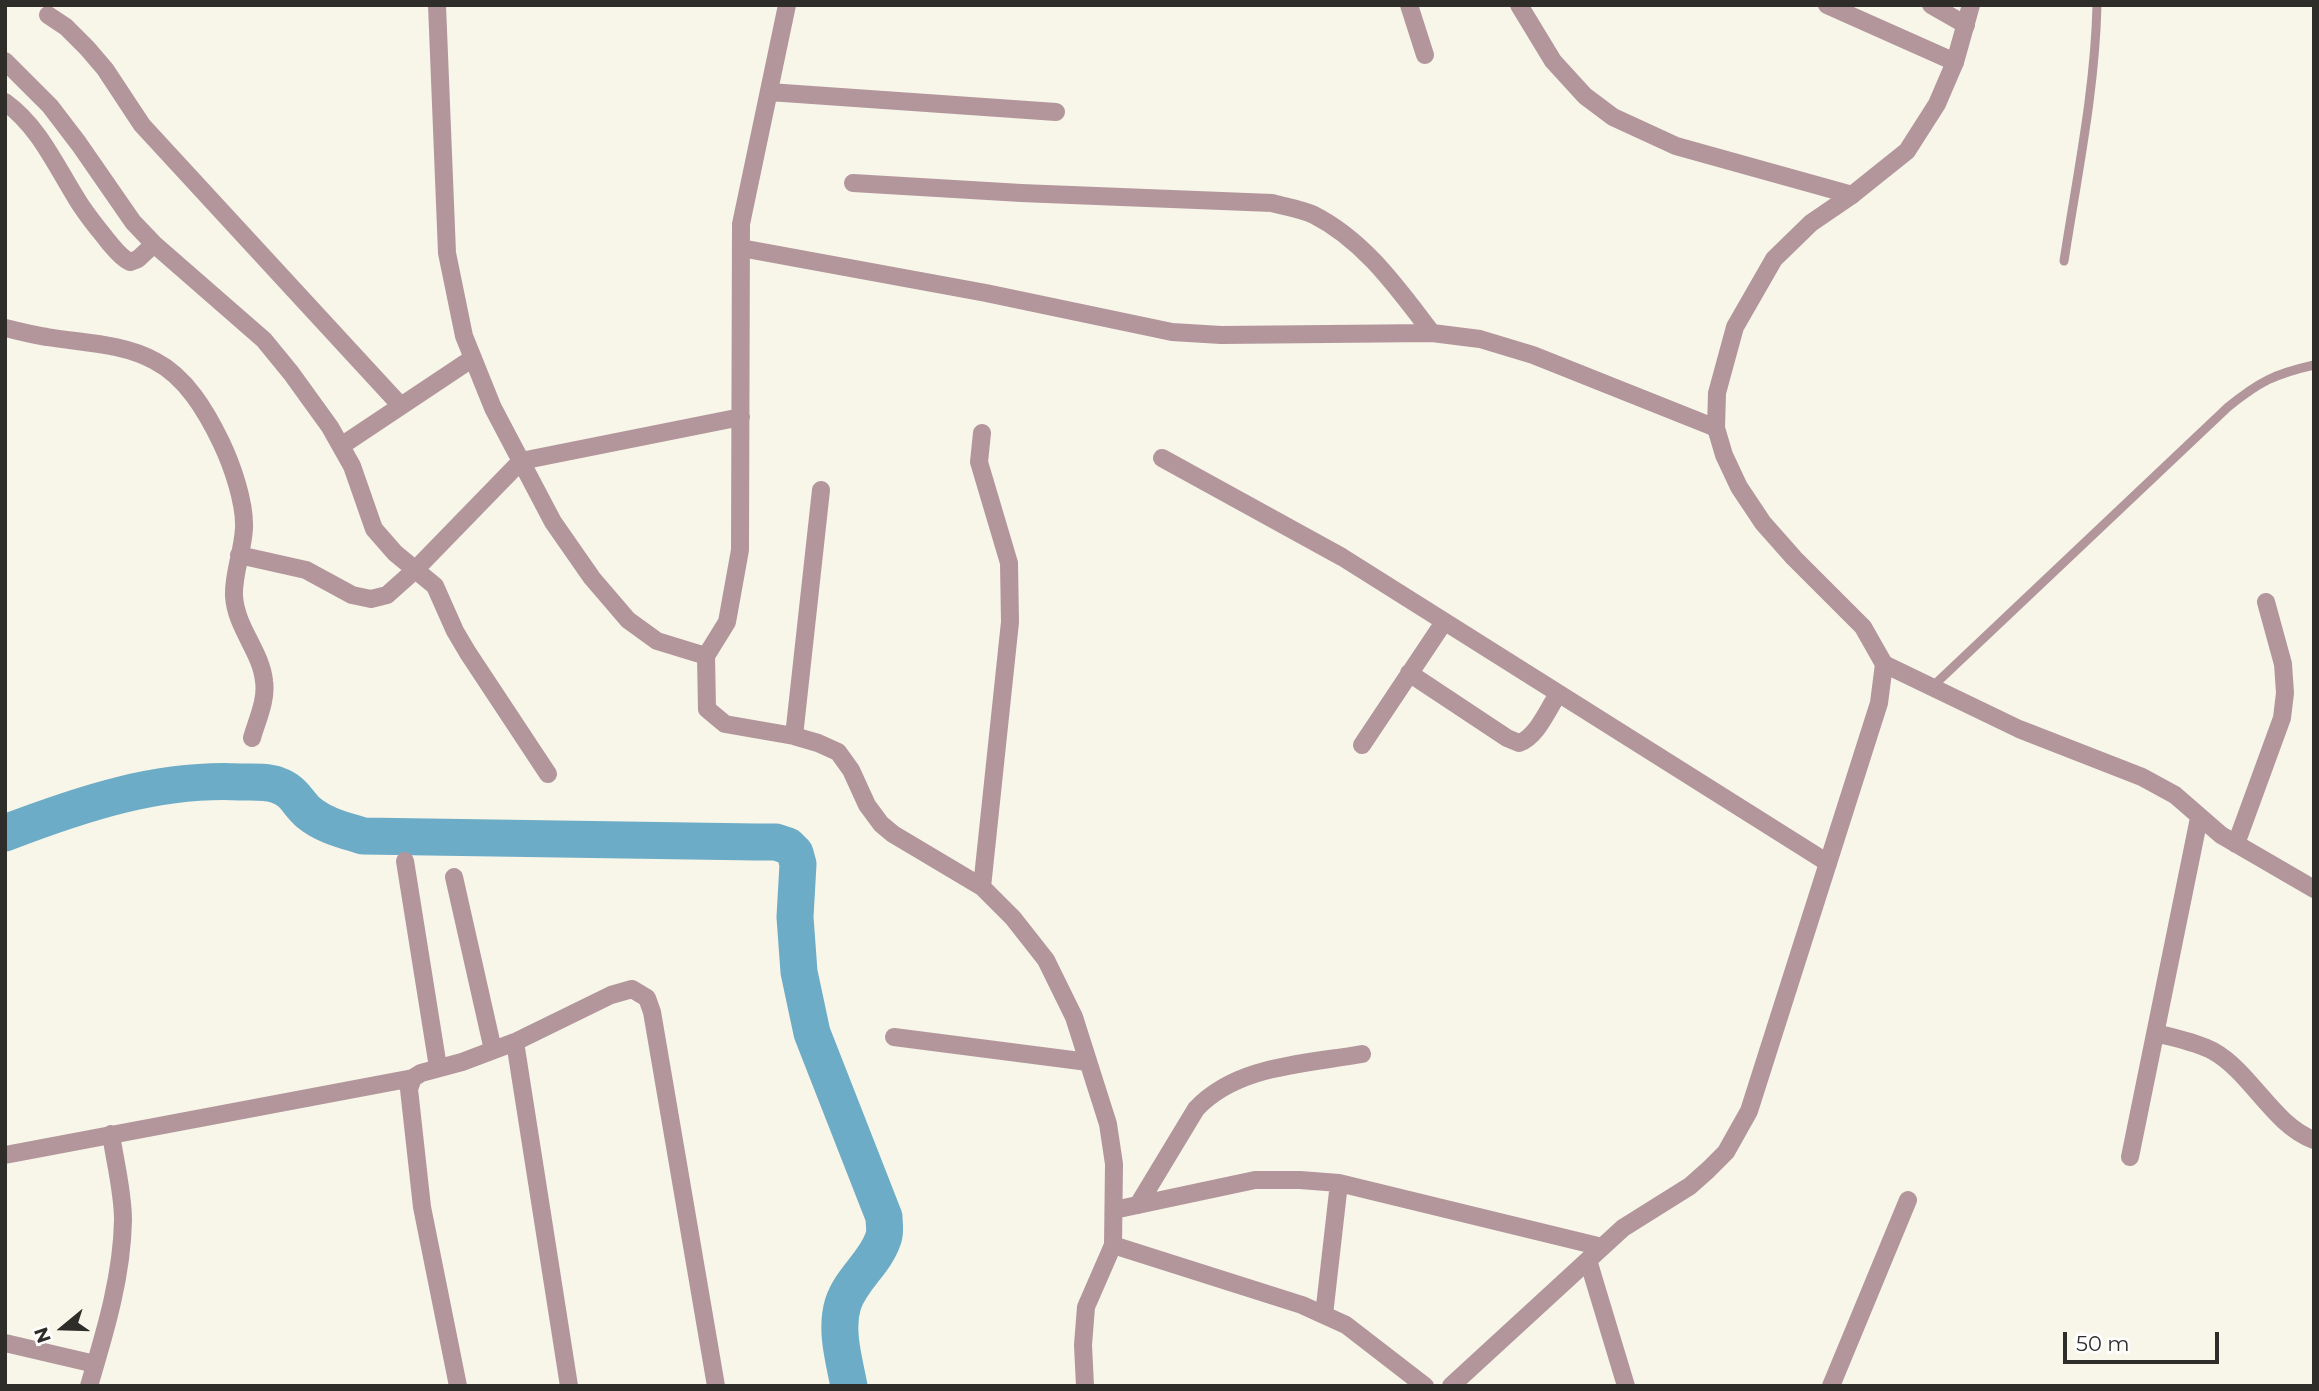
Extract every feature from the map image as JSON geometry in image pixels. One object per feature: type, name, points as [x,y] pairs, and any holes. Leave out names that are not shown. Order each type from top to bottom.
[{"type":"street","points":[[437,5],[447,253],[464,336],[493,408],[553,522],[592,578],[628,620],[657,641],[706,656]]},
{"type":"street","points":[[787,5],[741,224],[740,550],[727,622],[706,656],[707,709],[725,724],[794,736],[838,752],[851,770],[867,805],[881,824],[893,834],[982,887],[1013,918],[1046,960],[1074,1017],[1108,1124],[1114,1164],[1112,1245],[1086,1307],[1083,1345],[1085,1386]]},
{"type":"street","points":[[1409,5],[1425,55]]},
{"type":"street","points":[[1519,5],[1553,61],[1585,96],[1614,117],[1676,146],[1852,195]]},
{"type":"street","points":[[1827,5],[1955,62]]},
{"type":"street","points":[[1931,5],[1966,25]]},
{"type":"street","points":[[1971,5],[1955,62],[1937,104],[1907,151],[1852,195],[1811,223],[1774,259],[1752,295],[1735,327],[1717,393],[1716,428],[1724,455],[1739,487],[1763,523],[1863,627],[1884,664],[2019,729],[2142,777],[2175,795],[2221,835],[2314,889]]},
{"type":"street","points":[[48,15],[66,27],[87,48],[105,69],[142,125],[401,406]]},
{"type":"street","points":[[5,61],[50,106],[133,222],[264,340],[291,373],[352,466],[374,529],[395,553],[435,586],[468,653],[548,774]]},
{"type":"street","points":[[769,92],[1056,112]]},
{"type":"street","points":[[5,102],[18,111],[45,144],[76,198],[123,258],[130,262],[138,259],[154,243]]},
{"type":"street","points":[[853,183],[1272,203],[1312,214],[1342,232],[1367,254],[1432,334]]},
{"type":"street","points":[[741,248],[986,293],[1172,332],[1222,335],[1432,334],[1480,340],[1533,355],[1716,428]]},
{"type":"street","points":[[5,328],[42,337],[128,350],[156,361],[186,384],[211,420],[231,463],[244,527],[234,596],[237,613],[265,681],[264,699],[252,738]]},
{"type":"street","points":[[341,446],[473,358]]},
{"type":"street","points":[[239,555],[306,570],[352,595],[371,599],[387,595],[415,570],[521,461],[741,417]]},
{"type":"street","points":[[982,433],[979,462],[1009,562],[1011,592],[982,887]]},
{"type":"street","points":[[1162,458],[1342,557],[1828,863]]},
{"type":"street","points":[[794,736],[821,490]]},
{"type":"street","points":[[2236,844],[2282,718],[2285,693],[2283,664],[2266,602]]},
{"type":"street","points":[[1362,745],[1444,622]]},
{"type":"street","points":[[1451,1386],[1623,1228],[1689,1186],[1726,1152],[1749,1111],[1879,703],[1884,664]]},
{"type":"street","points":[[1409,673],[1507,738],[1519,743],[1527,740],[1558,694]]},
{"type":"street","points":[[2130,1157],[2200,818]]},
{"type":"street","points":[[405,861],[438,1067]]},
{"type":"street","points":[[454,877],[493,1050]]},
{"type":"street","points":[[5,1155],[413,1078],[515,1042],[611,995],[632,989],[647,998],[652,1012],[716,1386]]},
{"type":"street","points":[[2156,1033],[2212,1050],[2232,1065],[2290,1126],[2311,1133]]},
{"type":"street","points":[[894,1037],[1088,1062]]},
{"type":"street","points":[[515,1042],[569,1386]]},
{"type":"street","points":[[1138,1205],[1196,1109],[1222,1086],[1245,1076],[1362,1054]]},
{"type":"street","points":[[413,1078],[410,1088],[417,1180],[458,1386]]},
{"type":"street","points":[[89,1386],[119,1272],[123,1218],[111,1134]]},
{"type":"street","points":[[1114,1210],[1255,1180],[1300,1180],[1339,1184],[1602,1247]]},
{"type":"street","points":[[1324,1315],[1339,1184]]},
{"type":"street","points":[[1832,1386],[1909,1200]]},
{"type":"street","points":[[1112,1245],[1265,1292],[1324,1315],[1346,1325],[1425,1386]]},
{"type":"street","points":[[1588,1260],[1626,1386]]},
{"type":"street","points":[[5,1343],[96,1364]]},
{"type":"lane","points":[[2064,261],[2090,96],[2096,47],[2097,5]]},
{"type":"lane","points":[[1931,687],[2228,407],[2254,386],[2285,371],[2314,365]]},
{"type":"waterway","points":[[5,833],[120,795],[179,784],[254,782],[277,785],[292,794],[315,817],[363,836],[776,842],[788,846],[795,853],[798,864],[795,917],[799,972],[812,1033],[884,1217],[884,1234],[879,1248],[843,1304],[841,1345],[849,1386]]}]
